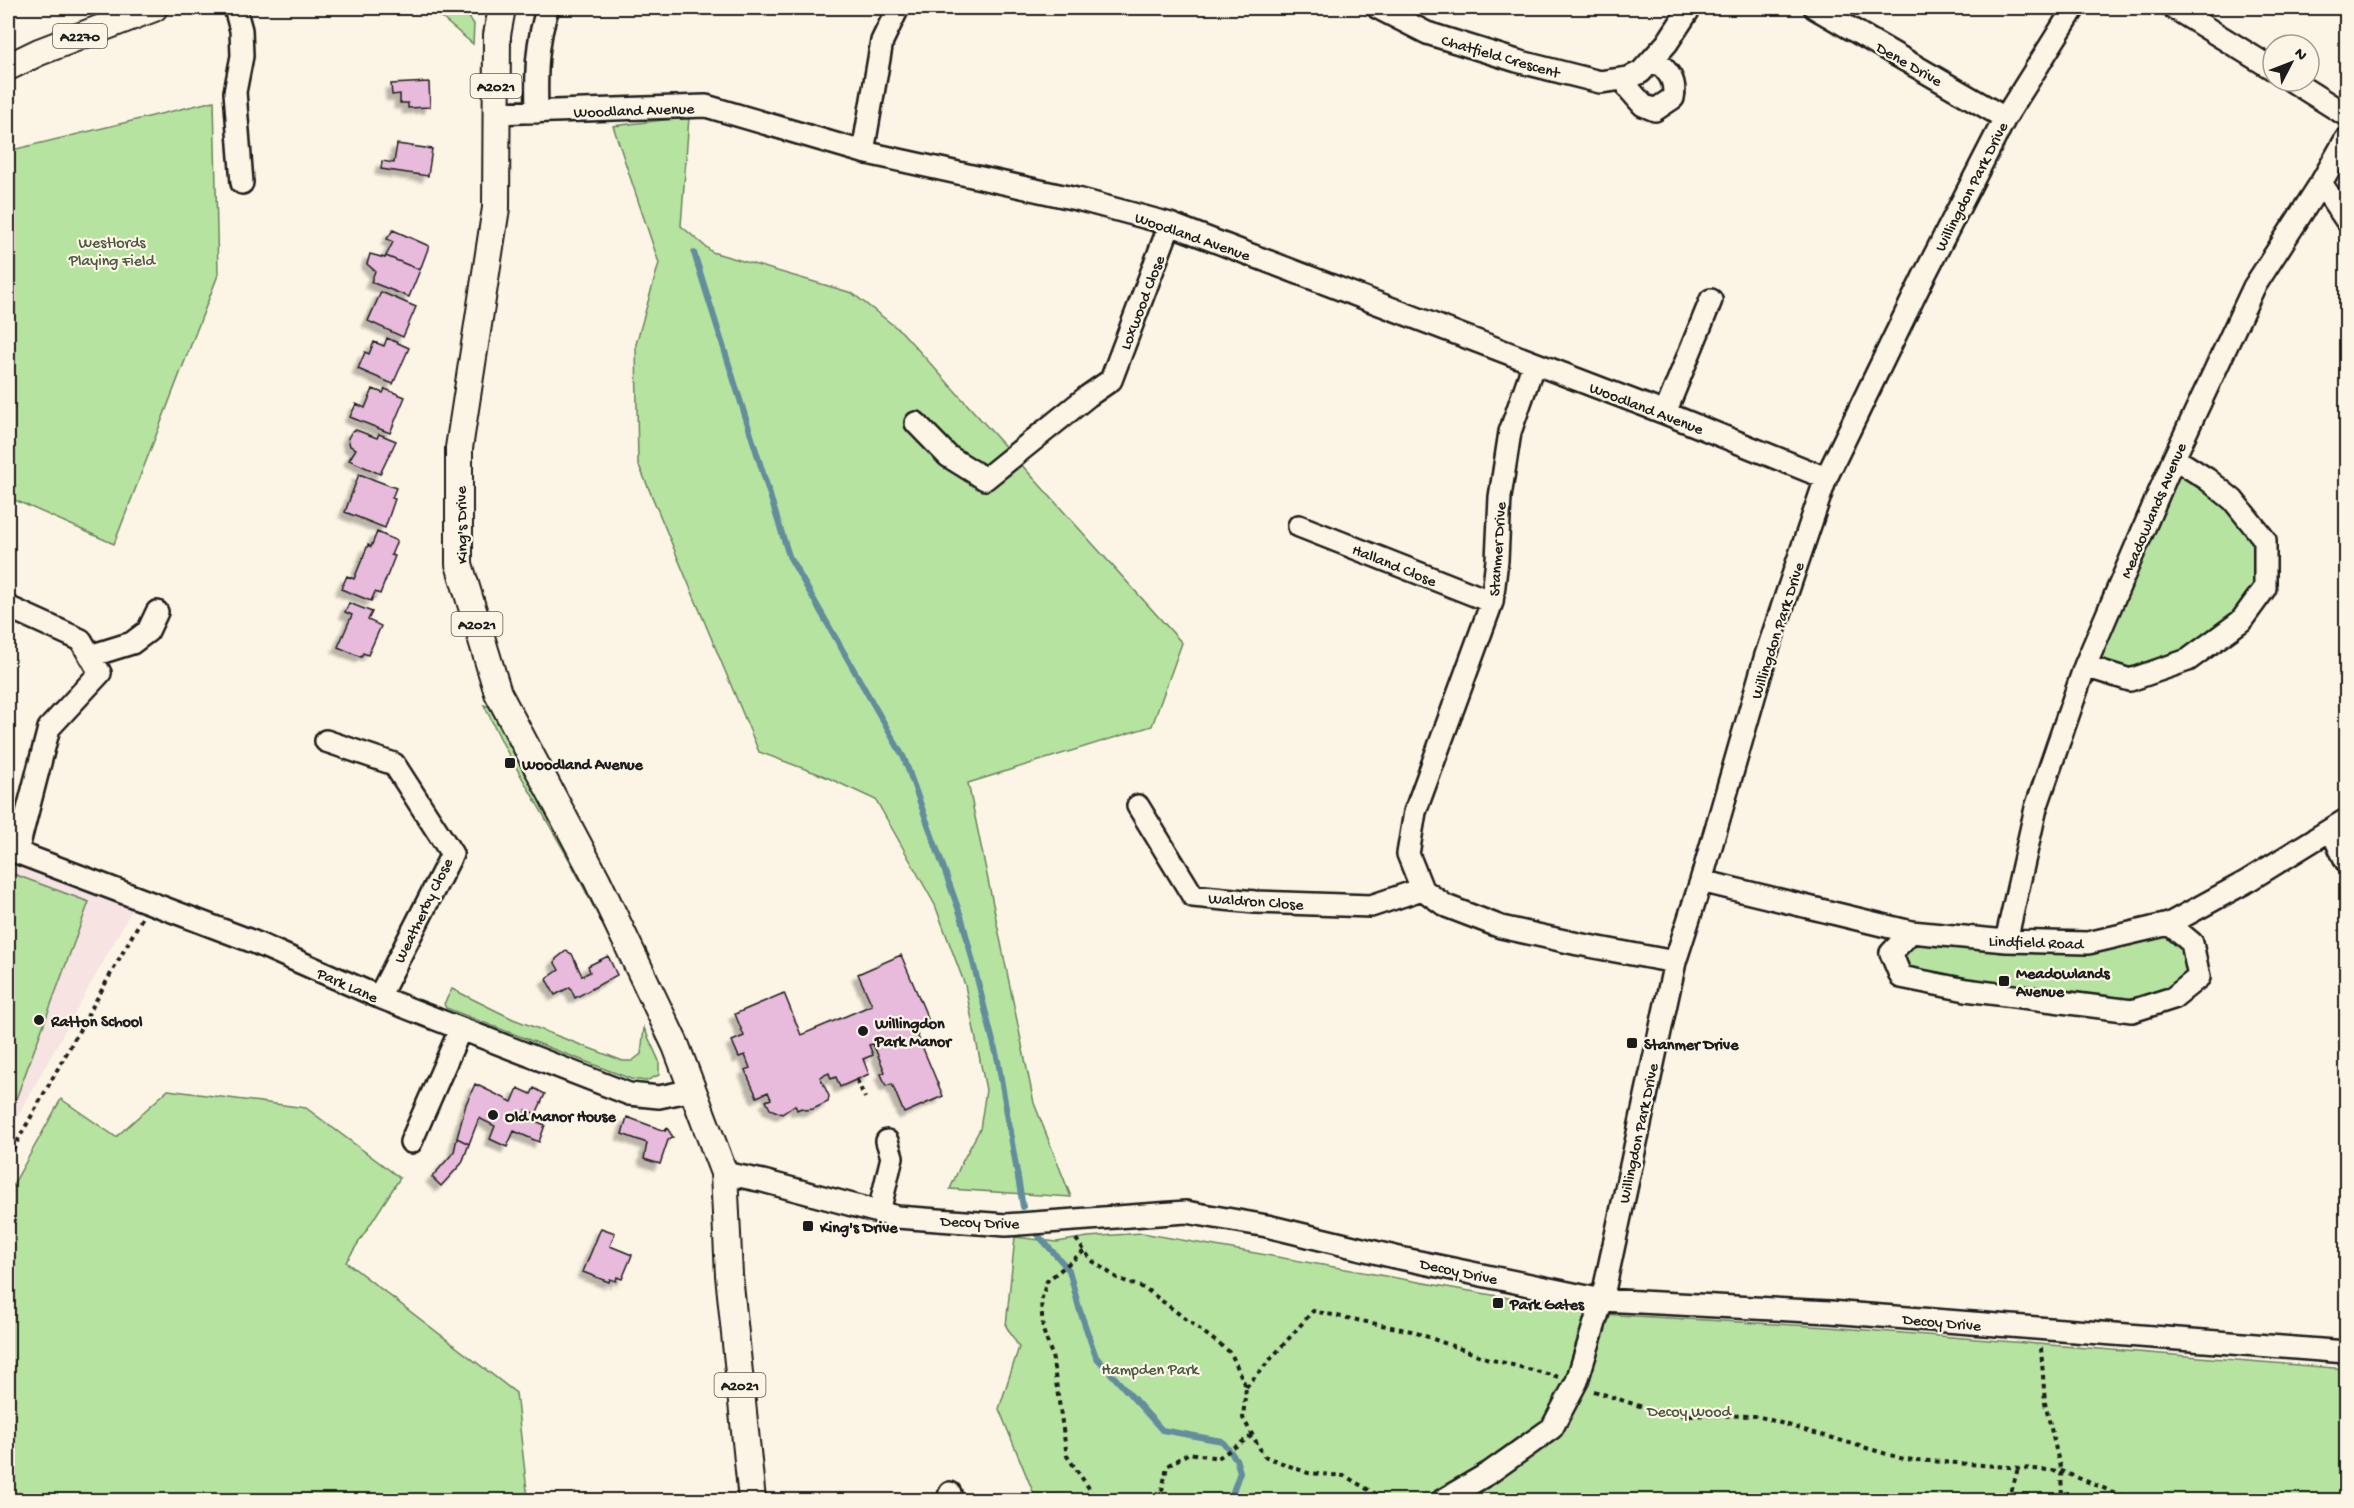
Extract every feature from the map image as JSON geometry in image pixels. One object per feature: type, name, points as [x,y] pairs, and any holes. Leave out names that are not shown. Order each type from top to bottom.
[{"type":"main road","name":"A2270","points":[[8,67],[39,52],[154,8]]},
{"type":"main road","name":"King's Drive","points":[[488,8],[496,35]]},
{"type":"main road","name":"King's Drive","points":[[502,8],[496,35],[496,208],[459,448],[459,564],[498,693],[597,880],[676,1046],[724,1173],[729,1275],[752,1500]]},
{"type":"street","points":[[235,8],[241,30],[242,56],[235,92],[242,183]]},
{"type":"street","points":[[537,112],[536,77],[541,26],[548,8]]},
{"type":"street","points":[[863,152],[882,41],[898,8]]},
{"type":"street","name":"Chatfield Crescent","points":[[1378,8],[1427,33],[1517,61],[1600,82],[1629,78]]},
{"type":"street","points":[[1654,58],[1670,75],[1675,87],[1673,98],[1655,110],[1642,105],[1629,89],[1629,78],[1641,72],[1654,58],[1690,8]]},
{"type":"street","name":"Dene Drive","points":[[1815,8],[2005,118]]},
{"type":"street","name":"Willingdon Park Drive","points":[[1443,1500],[1489,1473],[1552,1428],[1577,1382],[1602,1300],[1675,962],[1767,655],[1826,478],[1924,276],[2005,118],[2074,8]]},
{"type":"street","points":[[2174,8],[2261,62]]},
{"type":"street","points":[[2311,93],[2346,115]]},
{"type":"street","name":"Woodland Avenue","points":[[496,112],[706,106],[863,152],[1081,200],[1170,224],[1665,413],[1826,478]]},
{"type":"street","name":"Meadowlands Avenue","points":[[2006,941],[2036,808],[2085,666],[2174,458],[2254,287],[2321,183],[2346,139]]},
{"type":"street","points":[[2321,183],[2346,220]]},
{"type":"street","name":"Loxwood Close","points":[[916,423],[948,456],[985,479],[1111,380],[1170,224]]},
{"type":"street","points":[[1665,413],[1711,300]]},
{"type":"street","name":"Stanmer Drive","points":[[1534,363],[1510,432],[1500,497],[1492,603],[1415,812],[1407,854],[1422,888],[1446,906],[1501,927],[1675,962]]},
{"type":"street","points":[[2085,666],[2130,680],[2188,660],[2241,621],[2265,588],[2265,540],[2233,500],[2207,479],[2174,458]]},
{"type":"street","name":"Halland Close","points":[[1299,526],[1492,603]]},
{"type":"street","points":[[8,607],[81,640],[100,673],[49,728],[12,850]]},
{"type":"street","points":[[90,656],[132,643],[148,631],[157,612]]},
{"type":"street","name":"Weatherby Close","points":[[326,741],[394,764],[452,854],[380,997]]},
{"type":"street","name":"Waldron Close","points":[[1138,806],[1193,896],[1255,902],[1371,906],[1422,888]]},
{"type":"street","points":[[2339,825],[2346,861]]},
{"type":"street","name":"Lindfield Road","points":[[1701,881],[1911,932],[2006,941],[2088,943],[2169,924],[2244,883],[2339,825]]},
{"type":"street","name":"Park Lane","points":[[12,850],[254,942],[460,1030],[629,1094],[659,1097],[693,1090]]},
{"type":"street","points":[[1911,932],[1891,953],[1901,977],[1966,990],[2132,1011],[2173,998],[2199,977],[2192,943],[2169,924]]},
{"type":"street","points":[[411,1142],[460,1030]]},
{"type":"street","points":[[879,1212],[891,1156],[887,1141]]},
{"type":"street","name":"Decoy Drive","points":[[724,1173],[763,1181],[897,1217],[1006,1225],[1186,1212],[1267,1226],[1395,1257],[1602,1300],[1830,1312],[2346,1352]]},
{"type":"path","points":[[8,1158],[150,903]]},
{"type":"path","points":[[857,1080],[865,1098]]},
{"type":"path","points":[[1064,1221],[1091,1260],[1117,1278],[1146,1289],[1231,1353],[1246,1387],[1243,1418],[1264,1456],[1308,1473],[1345,1476],[1386,1500]]},
{"type":"path","points":[[1084,1251],[1047,1281],[1041,1301],[1043,1330],[1052,1355],[1067,1456],[1096,1500]]},
{"type":"path","points":[[1246,1387],[1313,1311],[1411,1331],[1489,1359],[1577,1382],[1599,1394],[1667,1415],[1757,1416],[1904,1459],[2061,1471],[2133,1500]]},
{"type":"path","points":[[2040,1329],[2046,1403],[2061,1471],[2062,1500]]},
{"type":"path","points":[[1160,1500],[1167,1466],[1189,1453],[1218,1458],[1253,1435]]},
{"type":"path","points":[[2009,1500],[2018,1467]]},
{"type":"shaded area","name":"Ratton School","points":[[8,860],[134,906],[8,1134]]},
{"type":"green space","points":[[430,8],[462,8],[474,24],[473,44]]},
{"type":"green space","name":"Westlords Playing Field","points":[[214,101],[218,275],[114,544],[8,497],[8,151]]},
{"type":"green space","points":[[689,117],[681,226],[712,252],[852,293],[902,332],[1182,643],[1152,726],[968,783],[1034,1103],[1071,1197],[950,1189],[980,1129],[986,1090],[965,985],[935,905],[876,800],[824,776],[759,752],[638,463],[636,344],[659,263],[613,126]]},
{"type":"green space","points":[[2174,458],[2265,540],[2265,588],[2241,621],[2130,680],[2085,666]]},
{"type":"green space","points":[[484,705],[490,707],[509,745],[575,860],[630,978],[571,863],[505,748]]},
{"type":"green space","points":[[8,872],[89,902],[16,1099],[8,1096]]},
{"type":"green space","points":[[2169,924],[2199,977],[2132,1011],[1901,977],[1891,953],[1911,932],[2006,941]]},
{"type":"green space","points":[[452,989],[513,1019],[623,1061],[632,1061],[641,1054],[644,1028],[659,1061],[659,1075],[646,1081],[631,1079],[446,1008],[444,1004]]},
{"type":"green space","points":[[168,1090],[306,1108],[400,1178],[346,1262],[516,1393],[528,1500],[8,1500],[8,1194],[61,1099],[116,1137]]},
{"type":"green space","name":"Hampden Park","points":[[1142,1233],[1600,1314],[1828,1327],[2346,1369],[2346,1500],[1060,1500],[1060,1495],[1034,1494],[999,1409],[1019,1347],[1006,1326],[1015,1237],[1057,1242]]},
{"type":"building","points":[[429,82],[430,107],[408,108],[408,103],[400,103],[400,94],[392,95],[391,84]]},
{"type":"building","points":[[397,144],[432,149],[428,176],[381,169],[382,161],[394,163]]},
{"type":"building","points":[[393,230],[429,246],[420,270],[386,256],[393,242],[387,239]]},
{"type":"building","points":[[370,254],[385,258],[386,256],[420,270],[409,297],[371,282],[375,271],[367,264]]},
{"type":"building","points":[[381,292],[416,307],[403,337],[368,321]]},
{"type":"building","points":[[387,338],[409,348],[393,384],[358,369],[365,352],[369,354],[374,342],[384,346]]},
{"type":"building","points":[[373,389],[383,393],[385,389],[405,397],[390,433],[350,417],[356,404],[365,408]]},
{"type":"building","points":[[356,430],[377,438],[379,434],[396,441],[380,474],[349,460],[356,449],[350,446],[348,438],[352,431]]},
{"type":"building","points":[[359,474],[396,488],[392,498],[395,499],[385,528],[345,512]]},
{"type":"building","points":[[377,532],[397,541],[391,555],[395,556],[380,594],[375,592],[371,601],[341,589],[347,576],[354,579],[368,545],[371,547]]},
{"type":"building","points":[[349,603],[372,612],[368,620],[381,626],[368,655],[363,653],[361,657],[338,647],[352,615],[345,612]]},
{"type":"building","points":[[566,951],[572,954],[582,976],[590,972],[588,966],[608,956],[617,975],[575,998],[570,987],[555,995],[546,979],[559,970],[555,963],[556,959]]},
{"type":"building","name":"Willingdon Park Manor","points":[[901,955],[929,1021],[914,1027],[943,1096],[904,1113],[892,1084],[886,1086],[881,1074],[885,1072],[873,1044],[869,1045],[873,1055],[863,1059],[869,1074],[840,1087],[836,1077],[831,1079],[829,1073],[820,1077],[829,1096],[828,1102],[813,1109],[797,1110],[795,1105],[782,1114],[770,1109],[766,1101],[771,1099],[768,1092],[757,1097],[745,1070],[750,1068],[745,1055],[739,1057],[732,1041],[744,1036],[735,1014],[784,993],[801,1035],[872,1005],[858,974]]},
{"type":"building","name":"Old Manor House","points":[[475,1084],[512,1102],[518,1088],[531,1094],[534,1088],[545,1094],[536,1114],[526,1110],[523,1116],[545,1125],[539,1142],[514,1131],[507,1147],[490,1139],[495,1126],[479,1118],[469,1144],[457,1138],[466,1104]]},
{"type":"building","points":[[627,1117],[665,1131],[667,1128],[673,1137],[668,1140],[660,1164],[644,1159],[647,1143],[622,1134]]},
{"type":"building","points":[[457,1138],[469,1144],[462,1163],[441,1186],[432,1177],[454,1152]]},
{"type":"building","points":[[601,1228],[615,1233],[610,1246],[632,1255],[622,1279],[617,1277],[616,1281],[610,1279],[609,1282],[583,1272]]},
{"type":"building","points":[[661,1496],[706,1500],[661,1500]]},
{"type":"waterway","points":[[694,253],[789,556],[904,758],[962,919],[998,1061],[1023,1207]]},
{"type":"waterway","points":[[1038,1235],[1069,1270],[1096,1357],[1162,1430],[1222,1441],[1236,1459],[1240,1472],[1230,1500]]},
{"type":"place","name":"Woodland Avenue","points":[[510,763]]},
{"type":"place","name":"Meadowlands Avenue","points":[[2004,981]]},
{"type":"place","name":"Ratton School","points":[[39,1020]]},
{"type":"place","name":"Willingdon Park Manor","points":[[863,1031]]},
{"type":"place","name":"Stanmer Drive","points":[[1632,1043]]},
{"type":"place","name":"Old Manor House","points":[[493,1115]]},
{"type":"place","name":"King's Drive","points":[[808,1226]]},
{"type":"place","name":"Park Gates","points":[[1498,1303]]},
{"type":"park label","name":"Decoy Wood","points":[[1689,1410]]}]
